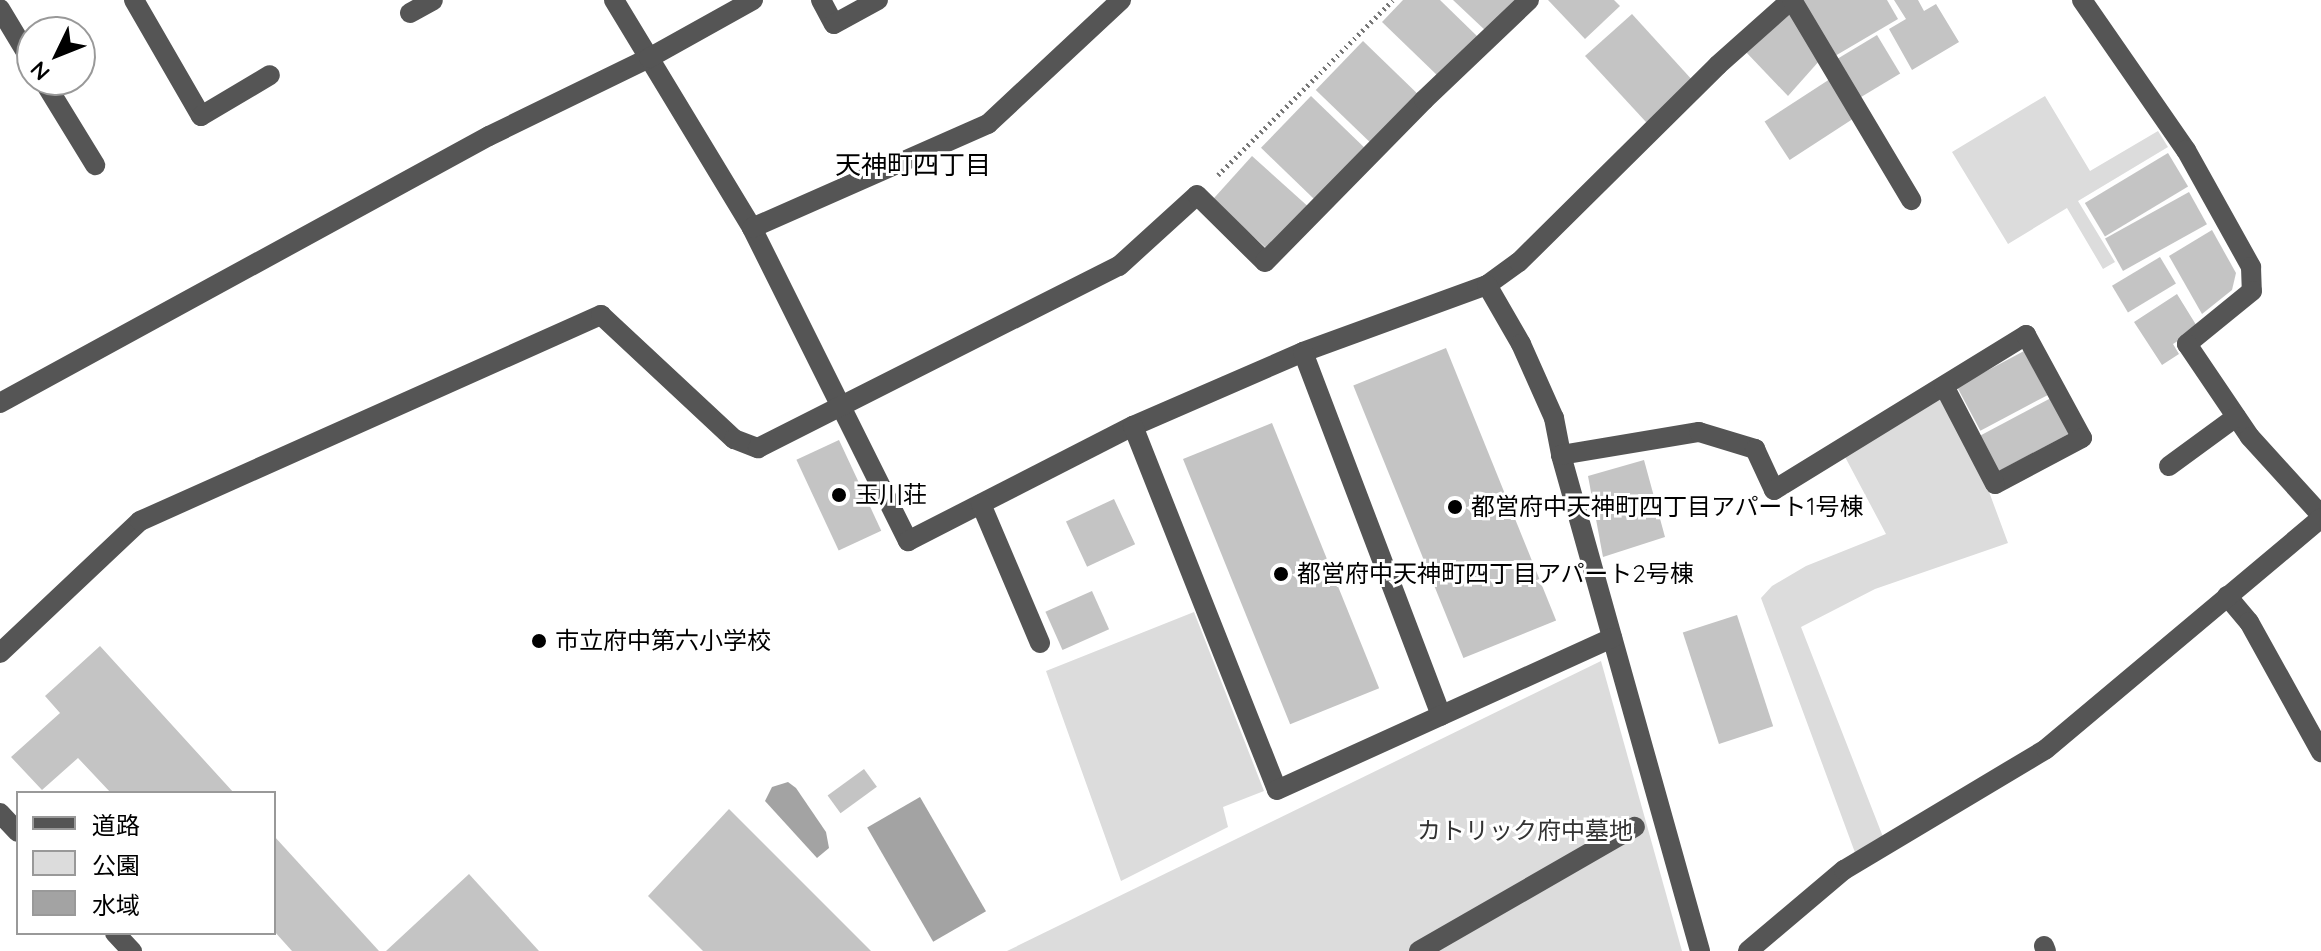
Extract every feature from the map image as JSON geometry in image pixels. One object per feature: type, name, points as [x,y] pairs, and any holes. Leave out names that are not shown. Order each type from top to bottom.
[{"type":"street","points":[[134,0],[201,116],[270,75]]},
{"type":"street","points":[[410,13],[433,0]]},
{"type":"street","points":[[614,0],[752,228],[838,407],[908,541],[1133,426],[1303,352],[1487,285],[1519,262],[1718,65],[1792,0],[1911,200]]},
{"type":"street","points":[[0,403],[489,136],[649,58],[753,0]]},
{"type":"street","points":[[821,0],[834,24],[878,0]]},
{"type":"street","points":[[752,228],[988,124],[1121,0]]},
{"type":"street","points":[[0,653],[140,521],[601,315],[734,439],[758,448],[1119,266],[1197,195],[1265,262],[1424,100],[1529,0]]},
{"type":"street","points":[[1748,951],[1844,870],[2046,749],[2321,516],[2236,417],[2187,344],[2252,291],[2251,267],[2186,150],[2082,0]]},
{"type":"street","points":[[0,9],[16,36]]},
{"type":"street","points":[[53,96],[95,165]]},
{"type":"street","points":[[1487,285],[1521,344],[1554,418],[1561,455],[1700,951]]},
{"type":"street","points":[[1561,455],[1699,432],[1755,449],[1774,490],[2026,335],[2082,438],[1995,484],[1944,386]]},
{"type":"street","points":[[1303,352],[1441,716]]},
{"type":"street","points":[[2169,466],[2236,417]]},
{"type":"street","points":[[1133,426],[1277,790],[1612,638]]},
{"type":"street","points":[[981,504],[1040,643]]},
{"type":"street","points":[[2227,596],[2249,622],[2321,752]]},
{"type":"street","points":[[0,813],[16,830]]},
{"type":"street","points":[[1419,951],[1635,827]]},
{"type":"street","points":[[117,935],[132,951]]},
{"type":"path","points":[[1197,195],[1393,0]]},
{"type":"green space","points":[[2045,96],[2090,171],[2158,131],[2168,147],[2078,201],[2115,262],[2103,269],[2067,208],[2008,244],[1952,152]]},
{"type":"green space","points":[[1941,396],[1988,489],[2008,543],[1875,589],[1801,627],[1885,842],[1857,858],[1761,598],[1772,586],[1806,566],[1886,534],[1844,455]]},
{"type":"green space","points":[[1194,612],[1264,791],[1223,807],[1228,827],[1121,881],[1046,671]]},
{"type":"green space","name":"カトリック府中墓地","points":[[1601,661],[1682,951],[1007,951]]},
{"type":"water","points":[[788,782],[796,788],[826,832],[829,848],[817,858],[765,801],[772,787]]},
{"type":"water","points":[[920,797],[986,911],[933,942],[867,828]]},
{"type":"building","points":[[1403,0],[1440,0],[1479,38],[1440,78],[1382,22]]},
{"type":"building","points":[[1453,0],[1517,0],[1487,32]]},
{"type":"building","points":[[1548,0],[1614,0],[1620,6],[1585,39]]},
{"type":"building","points":[[1802,0],[1887,0],[1898,19],[1835,56]]},
{"type":"building","points":[[1894,0],[1918,0],[1924,11],[1936,4],[1959,42],[1912,70],[1889,29],[1906,19]]},
{"type":"building","points":[[1791,7],[1820,60],[1788,96],[1745,51]]},
{"type":"building","points":[[1632,14],[1694,82],[1652,121],[1646,122],[1585,56]]},
{"type":"building","points":[[1877,35],[1900,74],[1859,98],[1836,60]]},
{"type":"building","points":[[1363,41],[1420,96],[1373,145],[1316,90]]},
{"type":"building","points":[[1830,79],[1855,118],[1790,160],[1765,121]]},
{"type":"building","points":[[1311,96],[1366,149],[1316,201],[1261,148]]},
{"type":"building","points":[[2168,153],[2188,186],[2105,236],[2085,203]]},
{"type":"building","points":[[1252,156],[1309,208],[1270,251],[1213,200]]},
{"type":"building","points":[[2189,192],[2207,224],[2123,271],[2105,239]]},
{"type":"building","points":[[2212,230],[2236,273],[2232,290],[2202,314],[2169,256]]},
{"type":"building","points":[[2160,257],[2176,284],[2128,312],[2112,286]]},
{"type":"building","points":[[2177,294],[2198,328],[2173,344],[2179,354],[2162,365],[2134,322]]},
{"type":"building","name":"都営府中天神町四丁目アパート1号棟","points":[[1446,348],[1556,621],[1463,658],[1353,385]]},
{"type":"building","points":[[2024,351],[2047,395],[1980,431],[1957,387]]},
{"type":"building","points":[[2051,398],[2070,433],[1998,471],[1979,436]]},
{"type":"building","name":"都営府中天神町四丁目アパート2号棟","points":[[1272,423],[1379,688],[1290,724],[1183,459]]},
{"type":"building","name":"玉川荘","points":[[839,440],[881,531],[839,550],[796,460]]},
{"type":"building","points":[[1644,460],[1665,537],[1603,557],[1588,476]]},
{"type":"building","points":[[1114,499],[1135,544],[1087,567],[1066,521]]},
{"type":"building","points":[[1092,591],[1109,629],[1062,650],[1045,612]]},
{"type":"building","points":[[1737,615],[1773,726],[1719,744],[1683,633]]},
{"type":"building","points":[[100,646],[232,791],[109,791],[78,758],[42,790],[11,757],[60,713],[45,696]]},
{"type":"building","points":[[864,769],[877,787],[841,813],[828,795]]},
{"type":"building","points":[[729,809],[871,951],[703,951],[648,896]]},
{"type":"building","points":[[276,838],[379,951],[292,951],[276,933]]},
{"type":"building","points":[[469,874],[539,951],[386,951]]},
{"type":"place","name":"玉川荘","points":[[839,495]]},
{"type":"place","name":"都営府中天神町四丁目アパート1号棟","points":[[1455,507]]},
{"type":"place","name":"都営府中天神町四丁目アパート2号棟","points":[[1281,574]]},
{"type":"place","name":"市立府中第六小学校","points":[[539,641]]},
{"type":"district","name":"天神町四丁目","points":[[913,165]]}]
